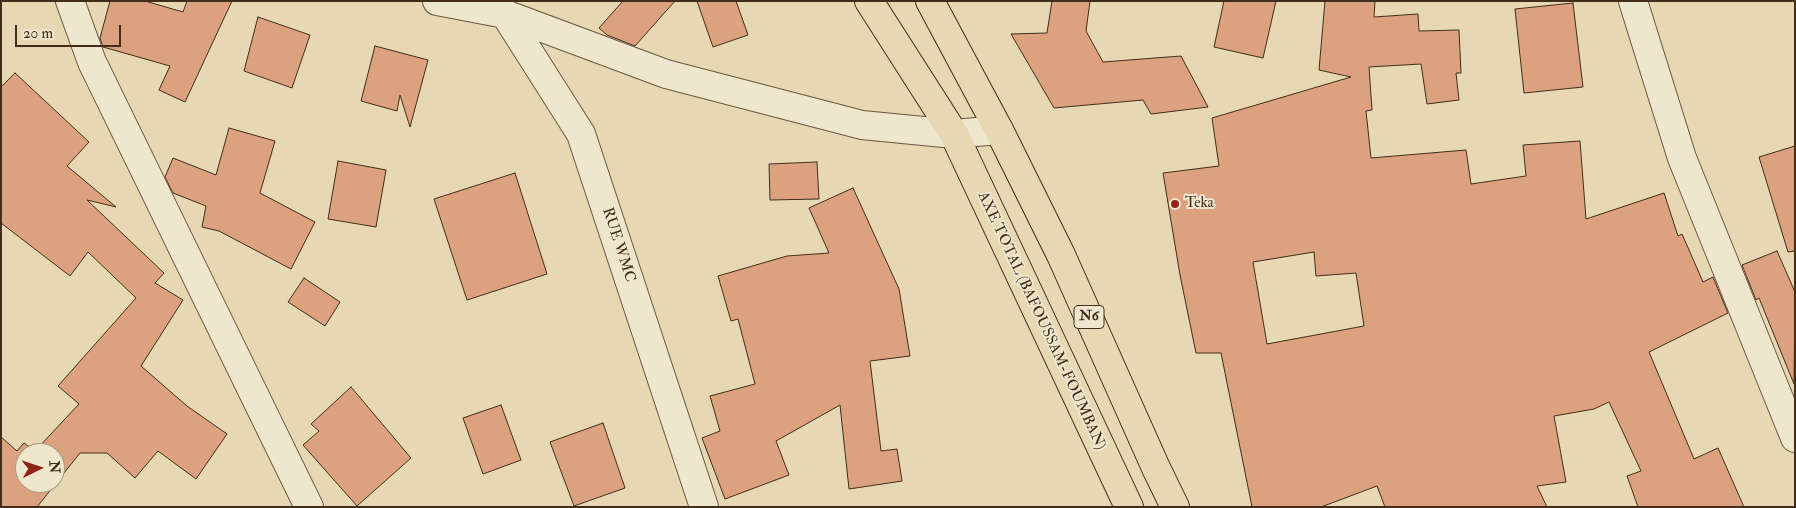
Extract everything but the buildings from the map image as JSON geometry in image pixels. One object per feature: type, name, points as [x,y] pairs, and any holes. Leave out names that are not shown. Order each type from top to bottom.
[{"type":"highway","name":"AXE TOTAL (BAFOUSSAM-FOUMBAN)","points":[[869,1],[954,134],[1129,507]]},
{"type":"highway","name":"N6","points":[[930,1],[999,130],[1061,255],[1175,507]]},
{"type":"street","points":[[70,1],[92,62],[308,507]]},
{"type":"street","points":[[437,1],[501,8],[666,74],[862,125],[954,134],[999,130]]},
{"type":"street","points":[[1633,1],[1682,158],[1795,438]]},
{"type":"street","name":"RUE WMC","points":[[501,8],[581,134],[704,507]]},
{"type":"place","name":"Teka","points":[[1175,204]]}]
